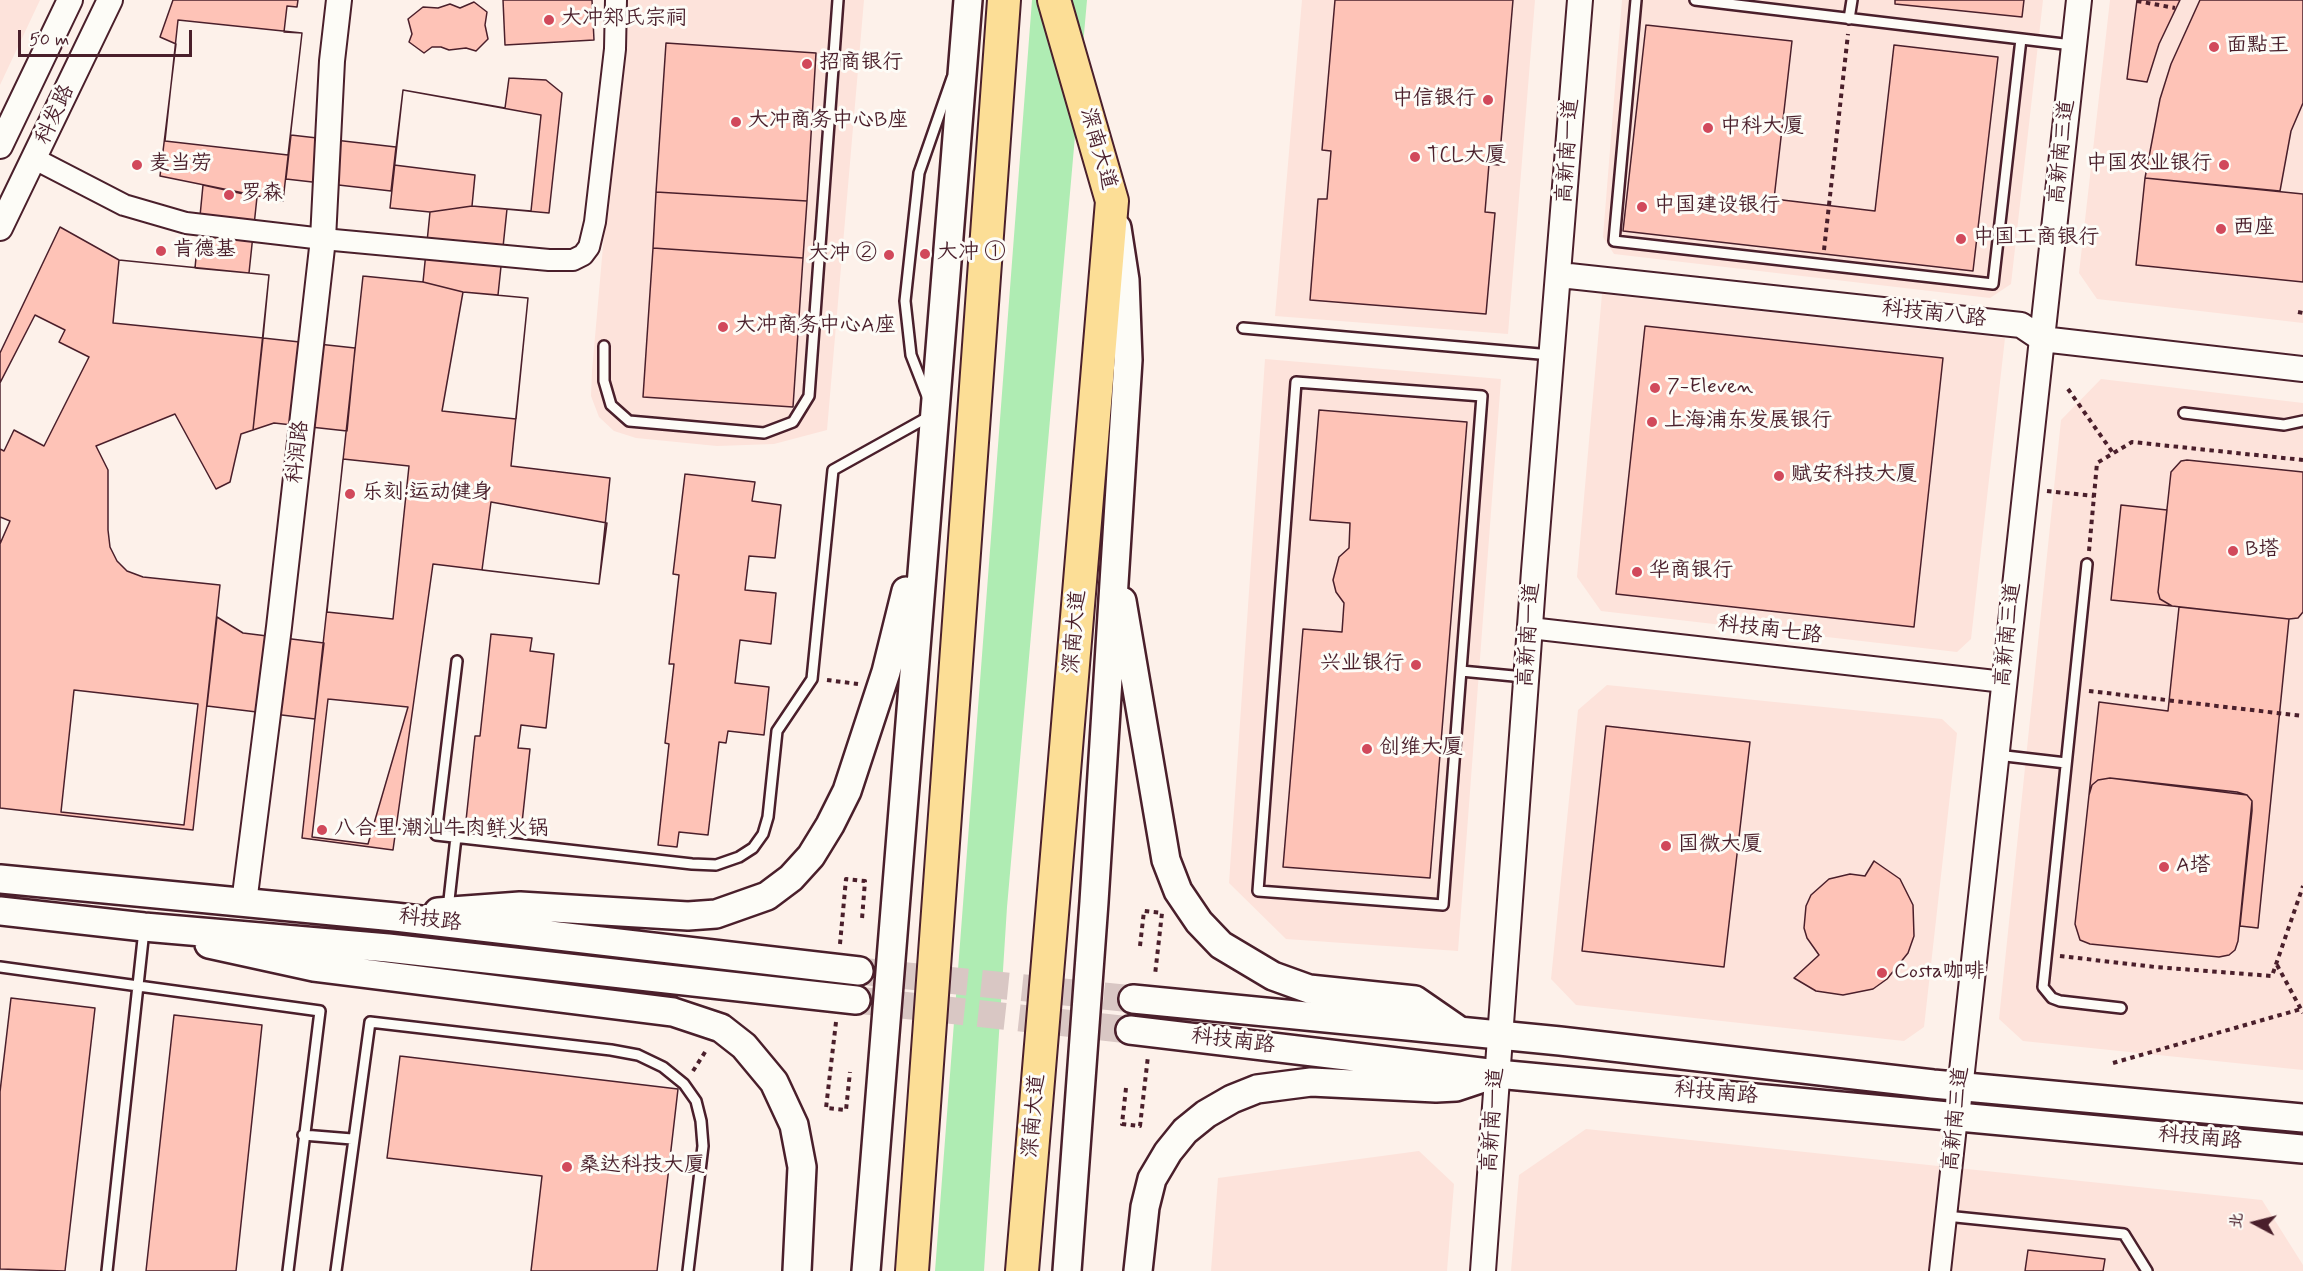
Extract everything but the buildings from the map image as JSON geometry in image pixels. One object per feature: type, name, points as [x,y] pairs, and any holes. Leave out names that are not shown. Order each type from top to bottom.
[{"type":"main road","points":[[866,1271],[968,0]]},
{"type":"main road","points":[[912,1271],[1004,0]]},
{"type":"main road","name":"深南大道","points":[[1022,1271],[1112,201],[1054,0]]},
{"type":"main road","points":[[1067,1271],[1094,902],[1128,360],[1125,280],[1112,201]]},
{"type":"main road","points":[[395,917],[448,910],[520,906],[688,916],[716,914],[767,896],[791,878],[811,856],[831,825],[847,791],[886,672],[927,496]]},
{"type":"main road","points":[[1114,561],[1166,860],[1178,891],[1199,922],[1221,945],[1273,976],[1309,989],[1415,1000],[1461,1032]]},
{"type":"main road","name":"科技路","points":[[0,879],[395,917],[859,971]]},
{"type":"main road","name":"科技路","points":[[0,911],[144,927],[388,948],[856,1000]]},
{"type":"main road","points":[[144,927],[247,954],[314,967],[673,1012],[721,1028],[744,1046],[774,1082],[794,1125],[802,1167],[797,1271]]},
{"type":"main road","name":"科技南路","points":[[1133,999],[1500,1035],[1960,1087],[2303,1119]]},
{"type":"main road","name":"科技南路","points":[[1130,1030],[1497,1074],[2303,1149]]},
{"type":"main road","points":[[1138,1271],[1145,1207],[1152,1179],[1168,1152],[1185,1131],[1206,1114],[1232,1099],[1257,1089],[1285,1084],[1345,1082],[1436,1088],[1456,1086],[1497,1074]]},
{"type":"main road","points":[[892,1271],[925,1104]]},
{"type":"main road","points":[[1027,1213],[1034,1271]]},
{"type":"street","name":"科发路","points":[[0,146],[70,0]]},
{"type":"street","name":"科发路","points":[[0,228],[110,0]]},
{"type":"street","name":"科润路","points":[[244,903],[279,627],[323,239],[332,61],[339,0]]},
{"type":"street","points":[[35,159],[124,205],[155,216],[186,223],[323,239],[563,261],[583,255],[589,247],[595,222],[615,48],[616,0]]},
{"type":"street","name":"高新南一道","points":[[1483,1271],[1526,677],[1560,275],[1580,0]]},
{"type":"street","name":"高新南三道","points":[[1940,1271],[2079,0]]},
{"type":"street","name":"科技南八路","points":[[1560,275],[2022,325],[2042,339],[2303,369]]},
{"type":"street","name":"科技南七路","points":[[1530,628],[2004,682]]},
{"type":"lane","points":[[604,345],[604,381],[611,405],[629,421],[764,433],[793,422],[809,396],[838,0]]},
{"type":"lane","points":[[1636,0],[1614,241],[1993,284],[2020,39]]},
{"type":"lane","points":[[1695,0],[2074,46]]},
{"type":"lane","points":[[1850,19],[1852,0]]},
{"type":"lane","points":[[457,661],[436,835],[716,865],[739,857],[753,848],[763,834],[768,817],[777,731],[812,679],[833,470],[934,413],[911,355],[905,302],[919,172],[941,103],[964,48]]},
{"type":"lane","points":[[1243,328],[1553,355]]},
{"type":"lane","points":[[1296,382],[1482,396],[1461,671],[1443,905],[1258,891],[1296,382]]},
{"type":"lane","points":[[2184,413],[2284,425],[2298,424],[2303,421]]},
{"type":"lane","points":[[2087,564],[2042,978],[2043,987],[2052,998],[2121,1008]]},
{"type":"lane","points":[[1461,671],[1526,677]]},
{"type":"lane","points":[[1997,755],[2066,763]]},
{"type":"lane","points":[[448,910],[456,837]]},
{"type":"lane","points":[[107,1271],[144,927]]},
{"type":"lane","points":[[0,967],[139,988],[320,1011],[288,1271]]},
{"type":"lane","points":[[336,1271],[352,1139],[370,1022],[629,1053],[663,1067],[684,1084],[696,1101],[703,1146],[688,1271]]},
{"type":"lane","points":[[303,1135],[352,1139]]},
{"type":"lane","points":[[1946,1216],[2124,1234],[2147,1271]]},
{"type":"path","points":[[2137,1],[2175,8]]},
{"type":"path","points":[[1822,265],[1850,19]]},
{"type":"path","points":[[2068,389],[2113,453]]},
{"type":"path","points":[[2087,564],[2097,463],[2132,442],[2303,460]]},
{"type":"path","points":[[2047,491],[2094,496]]},
{"type":"path","points":[[812,679],[864,684]]},
{"type":"path","points":[[2074,690],[2303,716]]},
{"type":"path","points":[[839,947],[846,879],[866,881],[862,919]]},
{"type":"path","points":[[2045,954],[2155,967],[2272,976],[2303,886]]},
{"type":"path","points":[[1140,946],[1144,911],[1162,913],[1155,975]]},
{"type":"path","points":[[2113,1063],[2302,1011],[2277,964]]},
{"type":"path","points":[[836,1022],[826,1108],[846,1110],[850,1072]]},
{"type":"path","points":[[684,1084],[721,1028]]},
{"type":"path","points":[[1126,1088],[1122,1124],[1140,1126],[1148,1055]]},
{"type":"shaded area","points":[[0,0],[40,0],[0,85]]},
{"type":"shaded area","points":[[619,0],[864,0],[827,430],[774,444],[717,446],[636,438],[614,431],[599,417],[591,396],[592,371],[615,110]]},
{"type":"shaded area","name":"TCL大厦","points":[[1302,0],[1535,0],[1508,334],[1275,316]]},
{"type":"shaded area","points":[[1622,0],[2043,0],[2011,284],[1990,298],[1614,254],[1603,237]]},
{"type":"shaded area","points":[[2110,0],[2303,0],[2303,323],[2097,299],[2079,273]]},
{"type":"shaded area","name":"赋安科技大厦","points":[[1602,294],[2005,338],[1971,639],[1957,652],[1601,611],[1577,577]]},
{"type":"shaded area","name":"创维大厦","points":[[1265,359],[1501,379],[1458,951],[1286,939],[1229,883]]},
{"type":"shaded area","points":[[2101,379],[2303,403],[2303,1070],[2023,1041],[1999,1019],[2061,420]]},
{"type":"shaded area","points":[[1607,685],[1942,719],[1957,733],[1924,1027],[1904,1041],[1576,1005],[1551,979],[1578,710]]},
{"type":"shaded area","points":[[1586,1129],[2262,1200],[2303,1265],[2303,1271],[1511,1271],[1519,1175]]},
{"type":"shaded area","points":[[1419,1151],[1454,1184],[1447,1271],[1211,1271],[1218,1178]]},
{"type":"green space","points":[[1032,0],[1087,0],[1007,907],[984,1271],[935,1271]]},
{"type":"tunnel","points":[[859,971],[1133,999]]},
{"type":"tunnel","points":[[856,1000],[1130,1030]]},
{"type":"place","name":"大冲郑氏宗祠","points":[[549,20]]},
{"type":"place","name":"面點王","points":[[2214,47]]},
{"type":"place","name":"招商银行","points":[[807,64]]},
{"type":"place","name":"中信银行","points":[[1488,100]]},
{"type":"place","name":"大冲商务中心B座","points":[[736,122]]},
{"type":"place","name":"中科大厦","points":[[1708,128]]},
{"type":"place","name":"TCL大厦","points":[[1415,157]]},
{"type":"place","name":"麦当劳","points":[[137,165]]},
{"type":"place","name":"中国农业银行","points":[[2224,165]]},
{"type":"place","name":"罗森","points":[[229,195]]},
{"type":"place","name":"中国建设银行","points":[[1642,207]]},
{"type":"place","name":"西座","points":[[2221,229]]},
{"type":"place","name":"中国工商银行","points":[[1961,239]]},
{"type":"place","name":"肯德基","points":[[161,251]]},
{"type":"place","name":"大冲 ①","points":[[925,254]]},
{"type":"place","name":"大冲 ②","points":[[889,255]]},
{"type":"place","name":"大冲商务中心A座","points":[[723,327]]},
{"type":"place","name":"7-Eleven","points":[[1655,388]]},
{"type":"place","name":"上海浦东发展银行","points":[[1652,422]]},
{"type":"place","name":"赋安科技大厦","points":[[1779,476]]},
{"type":"place","name":"乐刻·运动健身","points":[[350,494]]},
{"type":"place","name":"B塔","points":[[2233,551]]},
{"type":"place","name":"华商银行","points":[[1637,572]]},
{"type":"place","name":"兴业银行","points":[[1416,665]]},
{"type":"place","name":"创维大厦","points":[[1367,749]]},
{"type":"place","name":"八合里·潮汕牛肉鲜火锅","points":[[322,830]]},
{"type":"place","name":"国微大厦","points":[[1666,846]]},
{"type":"place","name":"A塔","points":[[2164,867]]},
{"type":"place","name":"Costa咖啡","points":[[1882,973]]},
{"type":"place","name":"桑达科技大厦","points":[[567,1167]]}]
